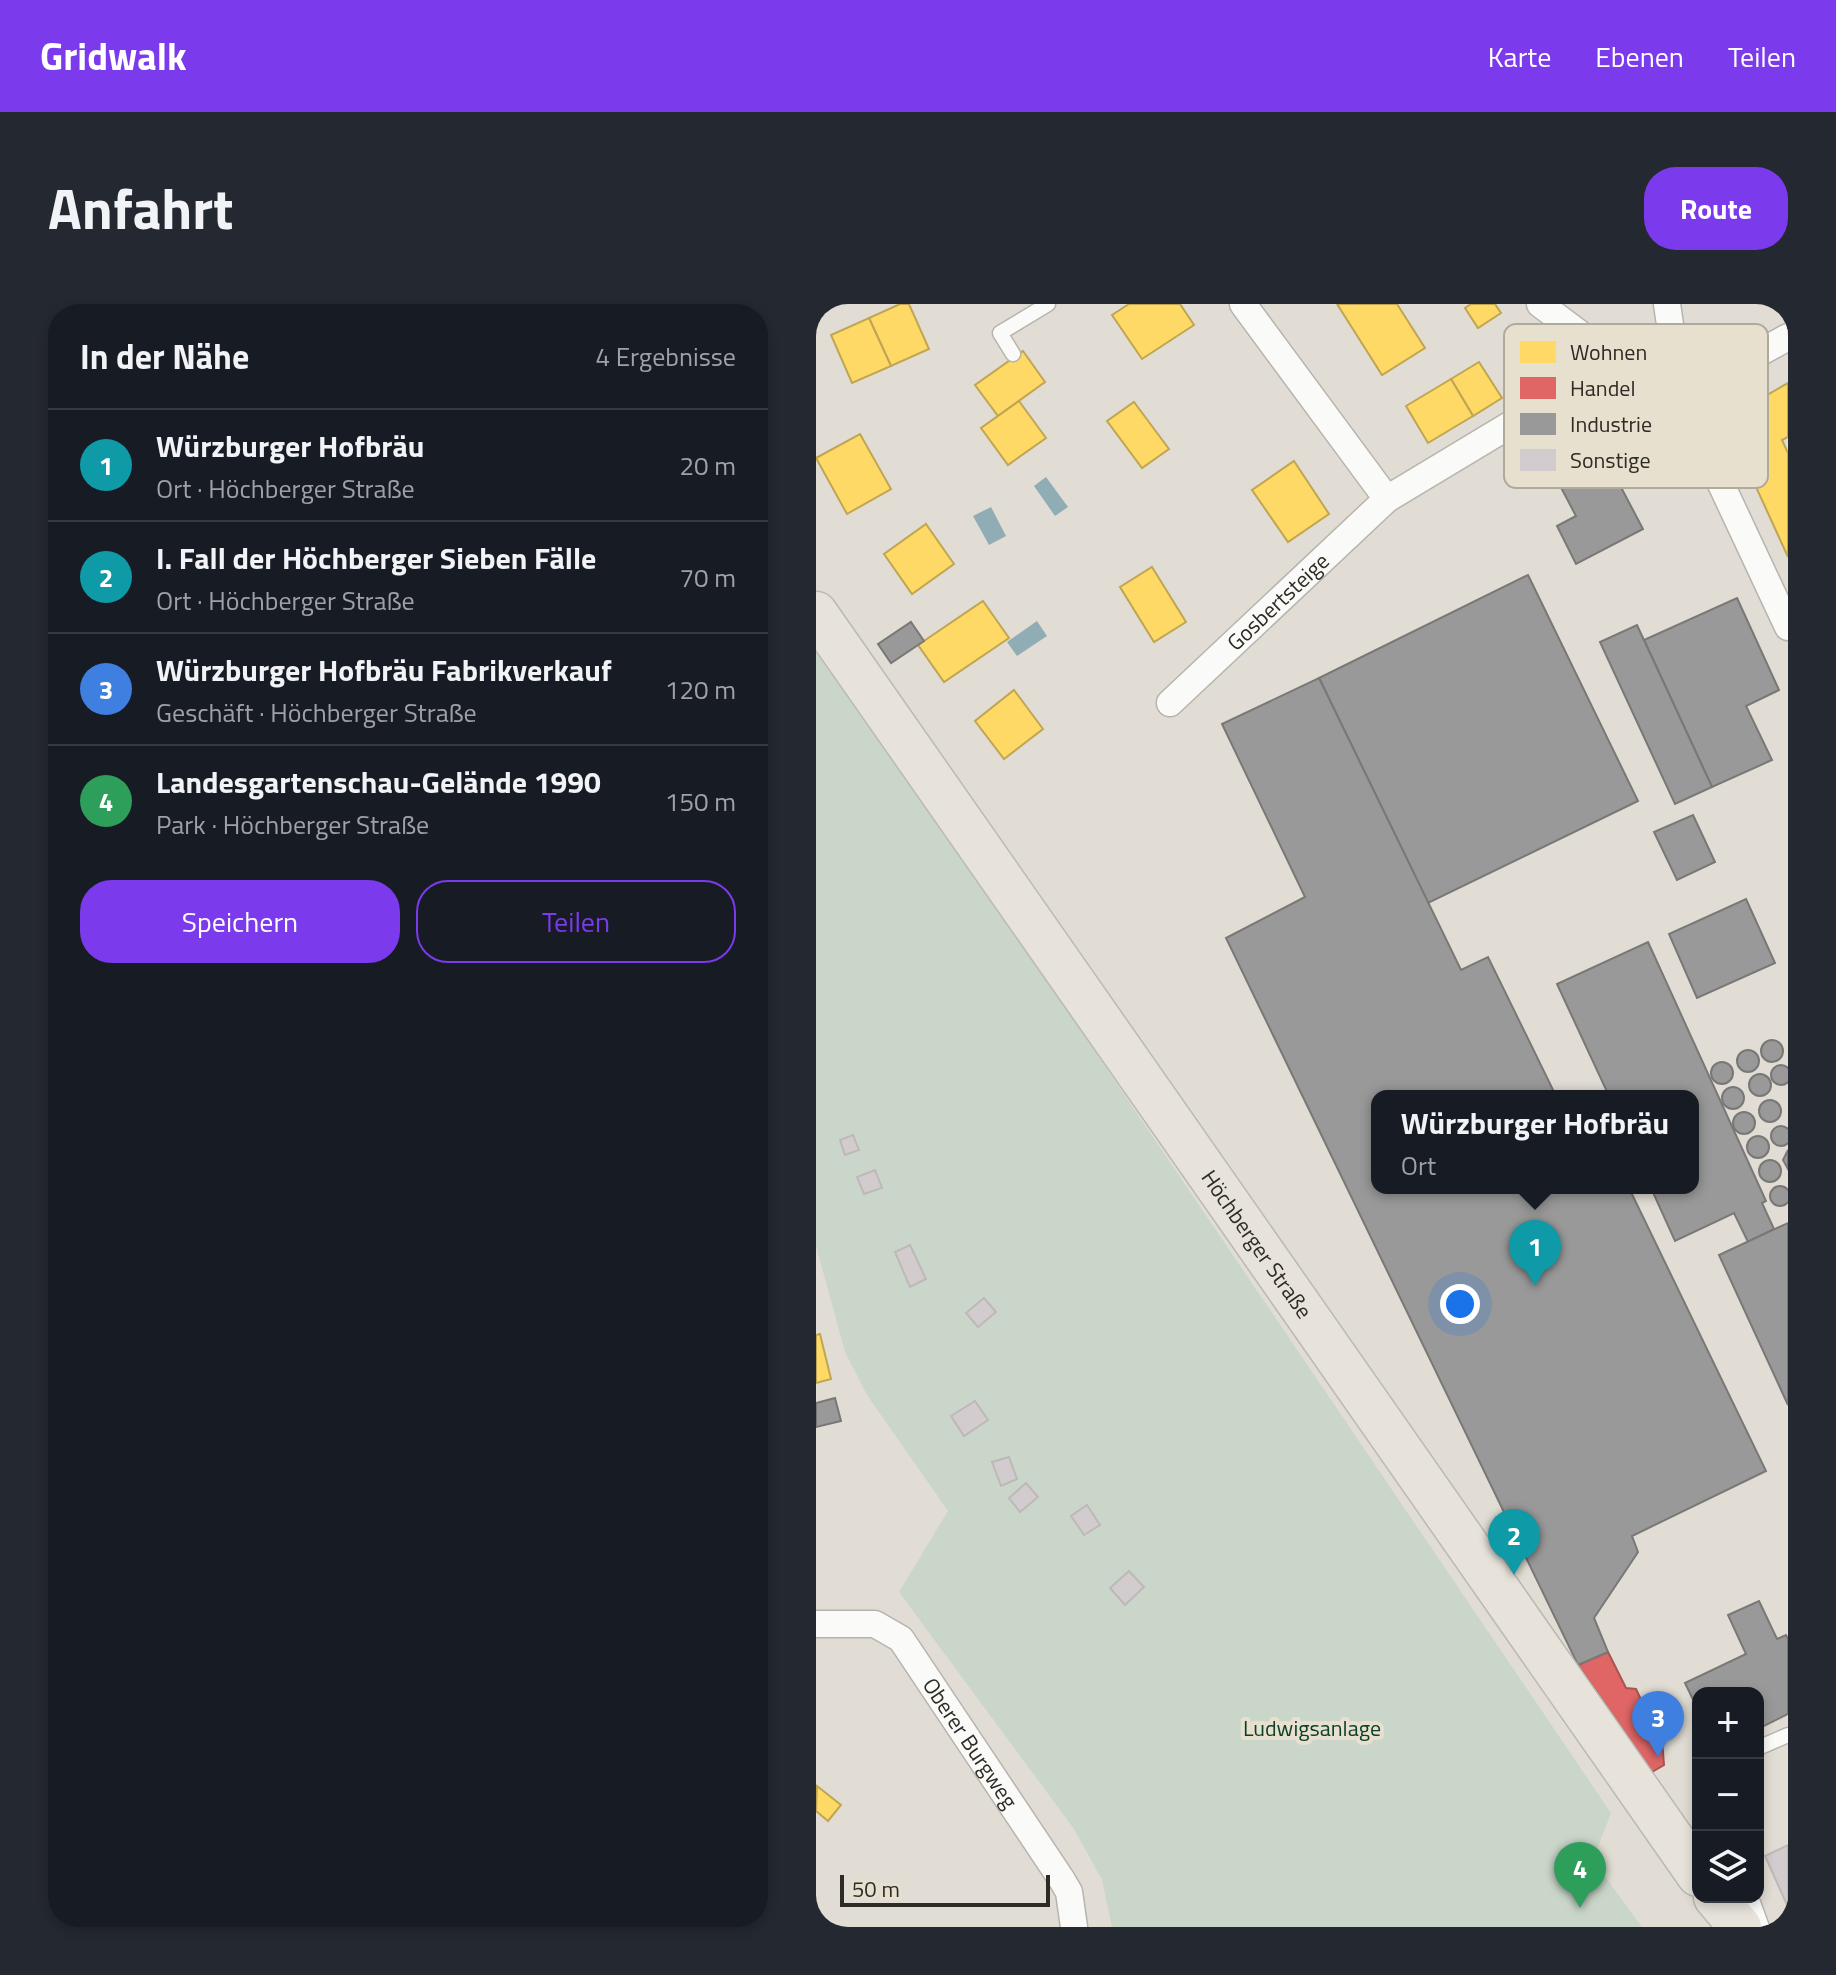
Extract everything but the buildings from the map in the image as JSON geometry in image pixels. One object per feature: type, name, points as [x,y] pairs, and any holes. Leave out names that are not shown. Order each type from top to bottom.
[{"type":"main road","name":"Höchberger Straße","points":[[816,613],[1692,1866]]},
{"type":"main road","points":[[1720,1903],[1740,1927]]},
{"type":"street","points":[[1243,304],[1387,499]]},
{"type":"street","points":[[1540,304],[1567,324]]},
{"type":"street","points":[[1667,304],[1670,324]]},
{"type":"street","points":[[1768,348],[1788,337]]},
{"type":"street","name":"Gosbertsteige","points":[[1170,703],[1387,499],[1504,428]]},
{"type":"street","points":[[1723,488],[1788,627]]},
{"type":"street","name":"Oberer Burgweg","points":[[816,1624],[875,1624],[901,1639],[1062,1880],[1071,1902],[1074,1927]]},
{"type":"lane","points":[[1013,354],[1000,333],[1048,304]]},
{"type":"lane","points":[[1764,1745],[1788,1735]]},
{"type":"lane","points":[[1753,1903],[1762,1927]]},
{"type":"green space","name":"Ludwigsanlage","points":[[816,647],[955,845],[1611,1813],[1593,1860],[1642,1927],[1112,1927],[1102,1880],[1074,1829],[899,1592],[948,1511],[867,1395],[845,1352],[816,1246]]},
{"type":"water","points":[[1046,477],[1068,507],[1055,516],[1034,486]]},
{"type":"water","points":[[991,507],[1006,536],[989,545],[973,516]]},
{"type":"water","points":[[1037,621],[1047,636],[1017,656],[1007,642]]},
{"type":"place","name":"Würzburger Hofbräu","points":[[1535,1286]]},
{"type":"place","name":"I. Fall der Höchberger Sieben Fälle","points":[[1514,1575]]},
{"type":"place","name":"Würzburger Hofbräu Fabrikverkauf","points":[[1658,1757]]},
{"type":"place","name":"Landesgartenschau-Gelände 1990","points":[[1580,1908]]}]
